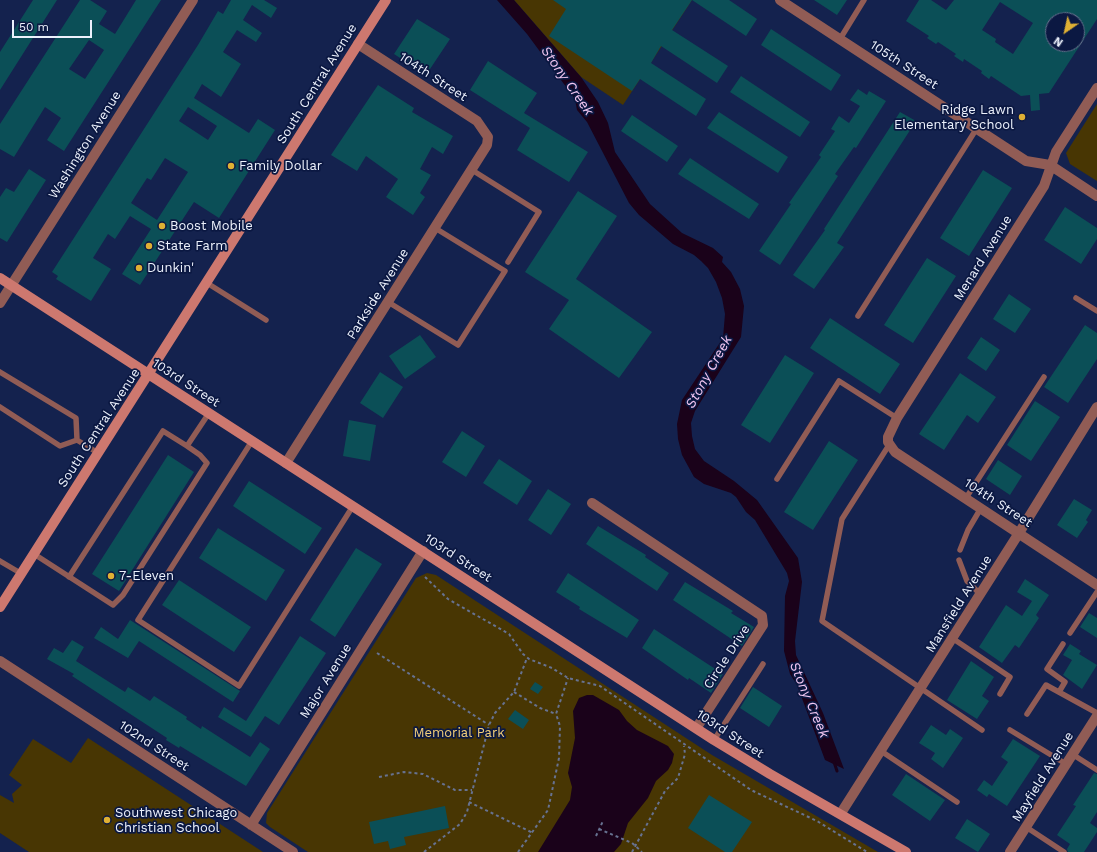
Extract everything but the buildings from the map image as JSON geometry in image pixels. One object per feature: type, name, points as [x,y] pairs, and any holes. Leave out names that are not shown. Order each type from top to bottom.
[{"type":"street","name":"Washington Avenue","points":[[0,303],[193,0]]},
{"type":"street","name":"South Central Avenue","points":[[0,607],[386,0]]},
{"type":"street","name":"105th Street","points":[[785,1],[840,39],[1026,161],[1050,165],[1097,196]]},
{"type":"street","name":"104th Street","points":[[358,44],[477,121],[488,137]]},
{"type":"street","name":"Menard Avenue","points":[[889,443],[888,434],[897,418],[1044,186],[1050,165],[1056,152],[1097,88]]},
{"type":"street","name":"Parkside Avenue","points":[[286,463],[472,170],[487,145],[488,137]]},
{"type":"street","name":"103rd Street","points":[[0,278],[697,727],[714,740],[906,852]]},
{"type":"street","name":"Mansfield Avenue","points":[[840,813],[1020,533],[1097,407]]},
{"type":"street","name":"104th Street","points":[[889,443],[895,452],[1097,585]]},
{"type":"street","name":"Circle Drive","points":[[592,503],[762,616],[763,625],[697,727]]},
{"type":"street","name":"Major Avenue","points":[[251,825],[422,551]]},
{"type":"street","name":"102nd Street","points":[[0,661],[293,852]]},
{"type":"street","name":"Mayfield Avenue","points":[[1010,852],[1097,715]]},
{"type":"lane","points":[[840,39],[864,0]]},
{"type":"lane","points":[[858,316],[977,128]]},
{"type":"lane","points":[[472,170],[539,212],[508,262]]},
{"type":"lane","points":[[388,302],[458,345],[505,271],[435,228]]},
{"type":"lane","points":[[207,283],[266,320]]},
{"type":"lane","points":[[1076,298],[1097,311]]},
{"type":"lane","points":[[0,372],[76,418],[77,440]]},
{"type":"lane","points":[[966,498],[1044,377]]},
{"type":"lane","points":[[777,479],[839,381],[897,418]]},
{"type":"lane","points":[[0,407],[60,446],[77,440]]},
{"type":"lane","points":[[187,446],[209,413]]},
{"type":"lane","points":[[34,554],[69,577],[113,605],[123,595],[207,463],[200,455],[163,431],[69,577]]},
{"type":"lane","points":[[77,440],[98,453]]},
{"type":"lane","points":[[252,441],[138,620],[239,686],[353,506]]},
{"type":"lane","points":[[889,443],[842,519],[822,621],[982,730]]},
{"type":"lane","points":[[960,550],[968,530],[981,508]]},
{"type":"lane","points":[[959,560],[967,581],[980,594]]},
{"type":"lane","points":[[0,561],[22,574]]},
{"type":"lane","points":[[1070,633],[1097,592]]},
{"type":"lane","points":[[952,638],[1010,677],[1000,694]]},
{"type":"lane","points":[[1059,692],[1065,682],[1047,669],[1063,644]]},
{"type":"lane","points":[[714,740],[763,664]]},
{"type":"lane","points":[[1027,714],[1046,685],[1097,715]]},
{"type":"lane","points":[[1010,730],[1066,764]]},
{"type":"lane","points":[[881,751],[957,802]]},
{"type":"lane","points":[[1072,754],[1097,770]]},
{"type":"lane","points":[[1026,826],[1064,852]]},
{"type":"path","points":[[425,577],[448,599],[508,634],[527,658],[552,668],[568,678],[600,686],[751,790],[817,821],[867,852]]},
{"type":"path","points":[[377,653],[489,724]]},
{"type":"path","points":[[424,852],[460,824],[467,812],[489,724],[495,713],[514,692],[527,658]]},
{"type":"path","points":[[518,852],[548,810],[559,758],[560,726],[556,714],[568,678]]},
{"type":"path","points":[[514,692],[540,708],[556,714]]},
{"type":"path","points":[[632,852],[665,791],[678,778],[685,754],[684,745]]},
{"type":"path","points":[[379,777],[404,772],[423,774],[455,790],[472,790]]},
{"type":"path","points":[[469,802],[533,833]]},
{"type":"path","points":[[596,836],[603,821]]},
{"type":"path","points":[[600,829],[636,846],[642,852]]},
{"type":"green space","points":[[514,0],[692,0],[623,105],[581,77]]},
{"type":"green space","points":[[1097,104],[1097,181],[1070,164],[1066,153]]},
{"type":"green space","name":"Memorial Park","points":[[427,573],[436,575],[712,755],[878,852],[308,852],[270,827],[266,823],[267,813],[416,578]]},
{"type":"green space","name":"Southwest Chicago Christian School","points":[[88,738],[263,852],[29,852],[0,833],[0,795],[14,803],[12,794],[22,785],[9,775],[33,739],[71,763]]},
{"type":"water","points":[[497,0],[514,0],[581,77],[598,102],[608,123],[615,152],[650,204],[682,233],[713,248],[723,257],[722,262],[731,272],[740,289],[744,306],[741,337],[695,411],[691,423],[692,436],[695,449],[704,461],[734,481],[757,500],[798,558],[802,582],[795,641],[796,655],[823,713],[844,769],[825,760],[797,685],[790,674],[784,651],[785,596],[789,581],[787,573],[755,520],[746,512],[736,497],[731,493],[704,484],[694,477],[682,455],[678,439],[677,424],[682,400],[723,338],[725,314],[722,298],[716,282],[708,268],[701,261],[694,255],[673,244],[639,215],[629,203],[587,122],[577,110],[575,99],[527,34]]},
{"type":"water","points":[[587,695],[593,695],[619,710],[627,721],[637,730],[668,746],[674,754],[672,763],[668,770],[656,781],[648,798],[628,823],[621,844],[614,852],[538,852],[570,800],[572,787],[568,773],[575,738],[573,711],[579,698]]},
{"type":"waterway","name":"Stony Creek","points":[[834,762],[837,771]]},
{"type":"place","name":"Ridge Lawn Elementary School","points":[[1022,117]]},
{"type":"place","name":"Family Dollar","points":[[231,166]]},
{"type":"place","name":"Boost Mobile","points":[[162,226]]},
{"type":"place","name":"State Farm","points":[[149,246]]},
{"type":"place","name":"Dunkin'","points":[[139,268]]},
{"type":"place","name":"7-Eleven","points":[[111,576]]},
{"type":"place","name":"Southwest Chicago Christian School","points":[[107,820]]}]
